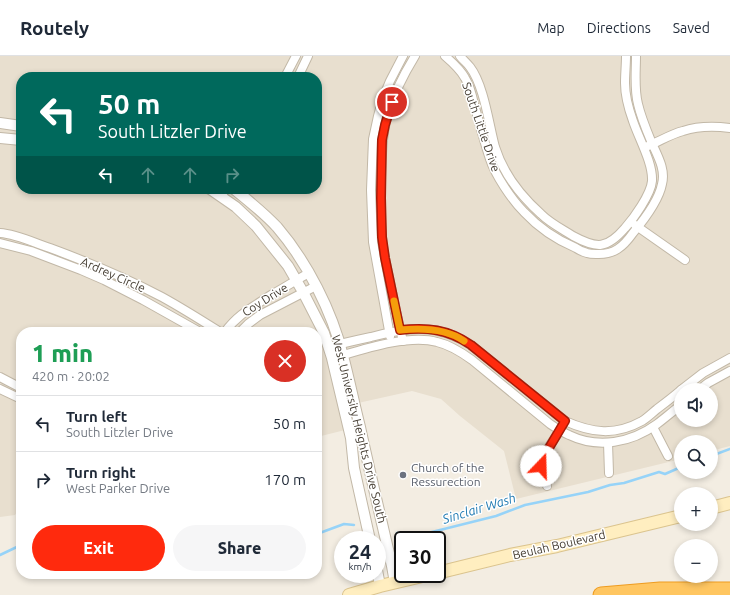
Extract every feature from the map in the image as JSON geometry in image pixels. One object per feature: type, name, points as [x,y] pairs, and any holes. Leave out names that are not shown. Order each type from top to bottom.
[{"type":"highway","points":[[711,590],[730,584]]},
{"type":"highway","points":[[601,595],[660,590],[730,590]]},
{"type":"main road","points":[[718,506],[730,503]]},
{"type":"main road","name":"Beulah Boulevard","points":[[446,571],[674,518]]},
{"type":"main road","points":[[349,595],[395,583]]},
{"type":"street","points":[[288,72],[296,56]]},
{"type":"street","points":[[300,72],[308,56]]},
{"type":"street","points":[[392,343],[373,242],[371,190],[373,139],[378,116],[390,80],[403,56]]},
{"type":"street","points":[[403,341],[385,258],[382,237],[382,140],[389,110],[395,94],[403,76],[415,56]]},
{"type":"street","name":"South Little Drive","points":[[445,56],[454,63],[465,78],[490,160],[500,181],[524,212],[557,238],[587,253],[600,254],[610,253],[627,242],[638,228],[659,194],[662,184],[663,175],[660,162],[645,126],[638,102],[636,56]]},
{"type":"street","name":"South Little Drive","points":[[460,56],[470,68],[476,79],[482,95],[496,149],[502,164],[515,186],[541,215],[576,238],[591,245],[600,246],[610,242],[618,236],[630,222],[651,188],[652,182],[652,171],[628,102],[625,84],[626,56]]},
{"type":"street","points":[[0,123],[16,125]]},
{"type":"street","points":[[644,148],[682,131],[697,127],[708,126],[730,128]]},
{"type":"street","points":[[0,138],[16,140]]},
{"type":"street","name":"West University Heights Drive South","points":[[225,194],[256,226],[288,266],[321,327]]},
{"type":"street","name":"West University Heights Drive South","points":[[240,194],[276,226],[295,250],[316,286],[332,320],[343,355],[394,577]]},
{"type":"street","points":[[630,222],[685,260]]},
{"type":"street","name":"Ardrey Circle","points":[[0,233],[26,240],[81,259],[162,297],[212,327]]},
{"type":"street","name":"Ardrey Circle","points":[[0,243],[31,251],[104,280],[191,327]]},
{"type":"street","name":"Coy Drive","points":[[229,327],[237,317],[309,273]]},
{"type":"street","name":"Coy Drive","points":[[245,327],[260,315],[316,286]]},
{"type":"street","points":[[329,347],[389,332],[414,328],[430,329],[448,333],[471,345],[565,421],[579,427],[595,431],[623,430],[643,420],[674,396]]},
{"type":"street","name":"West University Heights Drive South","points":[[322,329],[332,358],[351,438],[354,468],[368,531]]},
{"type":"street","points":[[332,358],[403,341],[436,341],[459,350],[550,424],[581,440],[608,443],[630,439],[653,427],[674,410]]},
{"type":"street","points":[[690,383],[702,373],[730,358]]},
{"type":"street","points":[[708,383],[730,371]]},
{"type":"street","points":[[0,377],[16,385]]},
{"type":"street","points":[[0,390],[16,398]]},
{"type":"street","points":[[546,486],[541,466],[542,461],[565,421]]},
{"type":"street","points":[[653,427],[668,456]]},
{"type":"street","points":[[608,443],[609,473]]},
{"type":"shaded area","points":[[0,56],[730,56],[730,446],[718,449],[718,435],[674,435],[674,461],[516,499],[504,451],[441,399],[412,391],[340,407],[345,430],[322,436],[322,327],[16,327],[15,515],[0,517]]},
{"type":"waterway","name":"Sinclair Wash","points":[[718,453],[730,449]]},
{"type":"waterway","name":"Sinclair Wash","points":[[436,531],[496,516],[525,505],[588,492],[659,472],[665,474],[674,470]]},
{"type":"waterway","name":"Sinclair Wash","points":[[322,532],[344,524],[354,525]]},
{"type":"waterway","name":"Sinclair Wash","points":[[0,555],[16,547]]},
{"type":"slow traffic","points":[[394,301],[400,330],[414,328],[430,329],[448,333],[464,341]]},
{"type":"place","name":"Church of the Ressurection","points":[[403,475]]},
{"type":"route","points":[[392,102],[382,140],[382,237],[400,330],[414,328],[430,329],[448,333],[461,339],[471,345],[565,421],[543,458],[541,466]]}]
